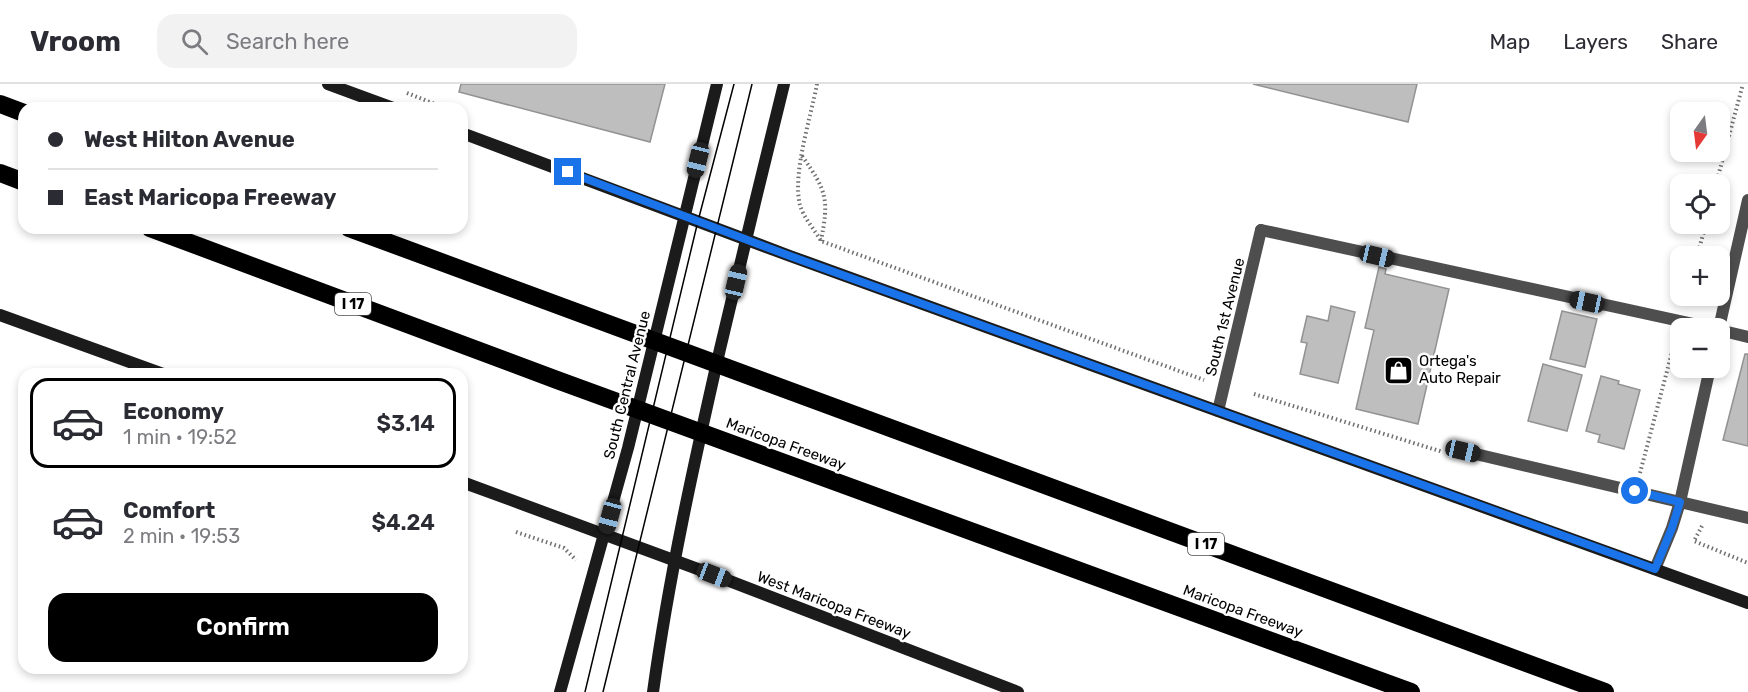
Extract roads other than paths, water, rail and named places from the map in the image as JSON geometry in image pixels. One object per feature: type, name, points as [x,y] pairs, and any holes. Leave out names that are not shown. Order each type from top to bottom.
[{"type":"highway","points":[[0,104],[18,110]]},
{"type":"highway","points":[[0,173],[18,180]]},
{"type":"highway","name":"Maricopa Freeway","points":[[166,234],[557,380],[1411,692]]},
{"type":"highway","name":"I 17","points":[[366,234],[1605,692]]},
{"type":"main road","points":[[328,84],[377,102]]},
{"type":"main road","name":"South Central Avenue","points":[[560,692],[605,534],[717,84]]},
{"type":"main road","points":[[653,692],[663,619],[692,472],[784,84]]},
{"type":"main road","points":[[468,135],[746,240],[1748,603]]},
{"type":"main road","points":[[0,315],[146,368]]},
{"type":"main road","name":"West Maricopa Freeway","points":[[468,485],[675,560],[1018,692]]},
{"type":"street","points":[[1721,318],[1748,200]]},
{"type":"street","name":"South 1st Avenue","points":[[1218,411],[1261,230],[1670,320]]},
{"type":"street","points":[[1730,332],[1748,337]]},
{"type":"street","points":[[1655,569],[1680,502],[1708,378]]},
{"type":"street","points":[[1463,451],[1748,518]]},
{"type":"tram line","points":[[585,692],[698,221],[734,84]]},
{"type":"tram line","points":[[603,692],[752,84]]},
{"type":"place","name":"Ortega's Auto Repair","points":[[1398,370]]}]
